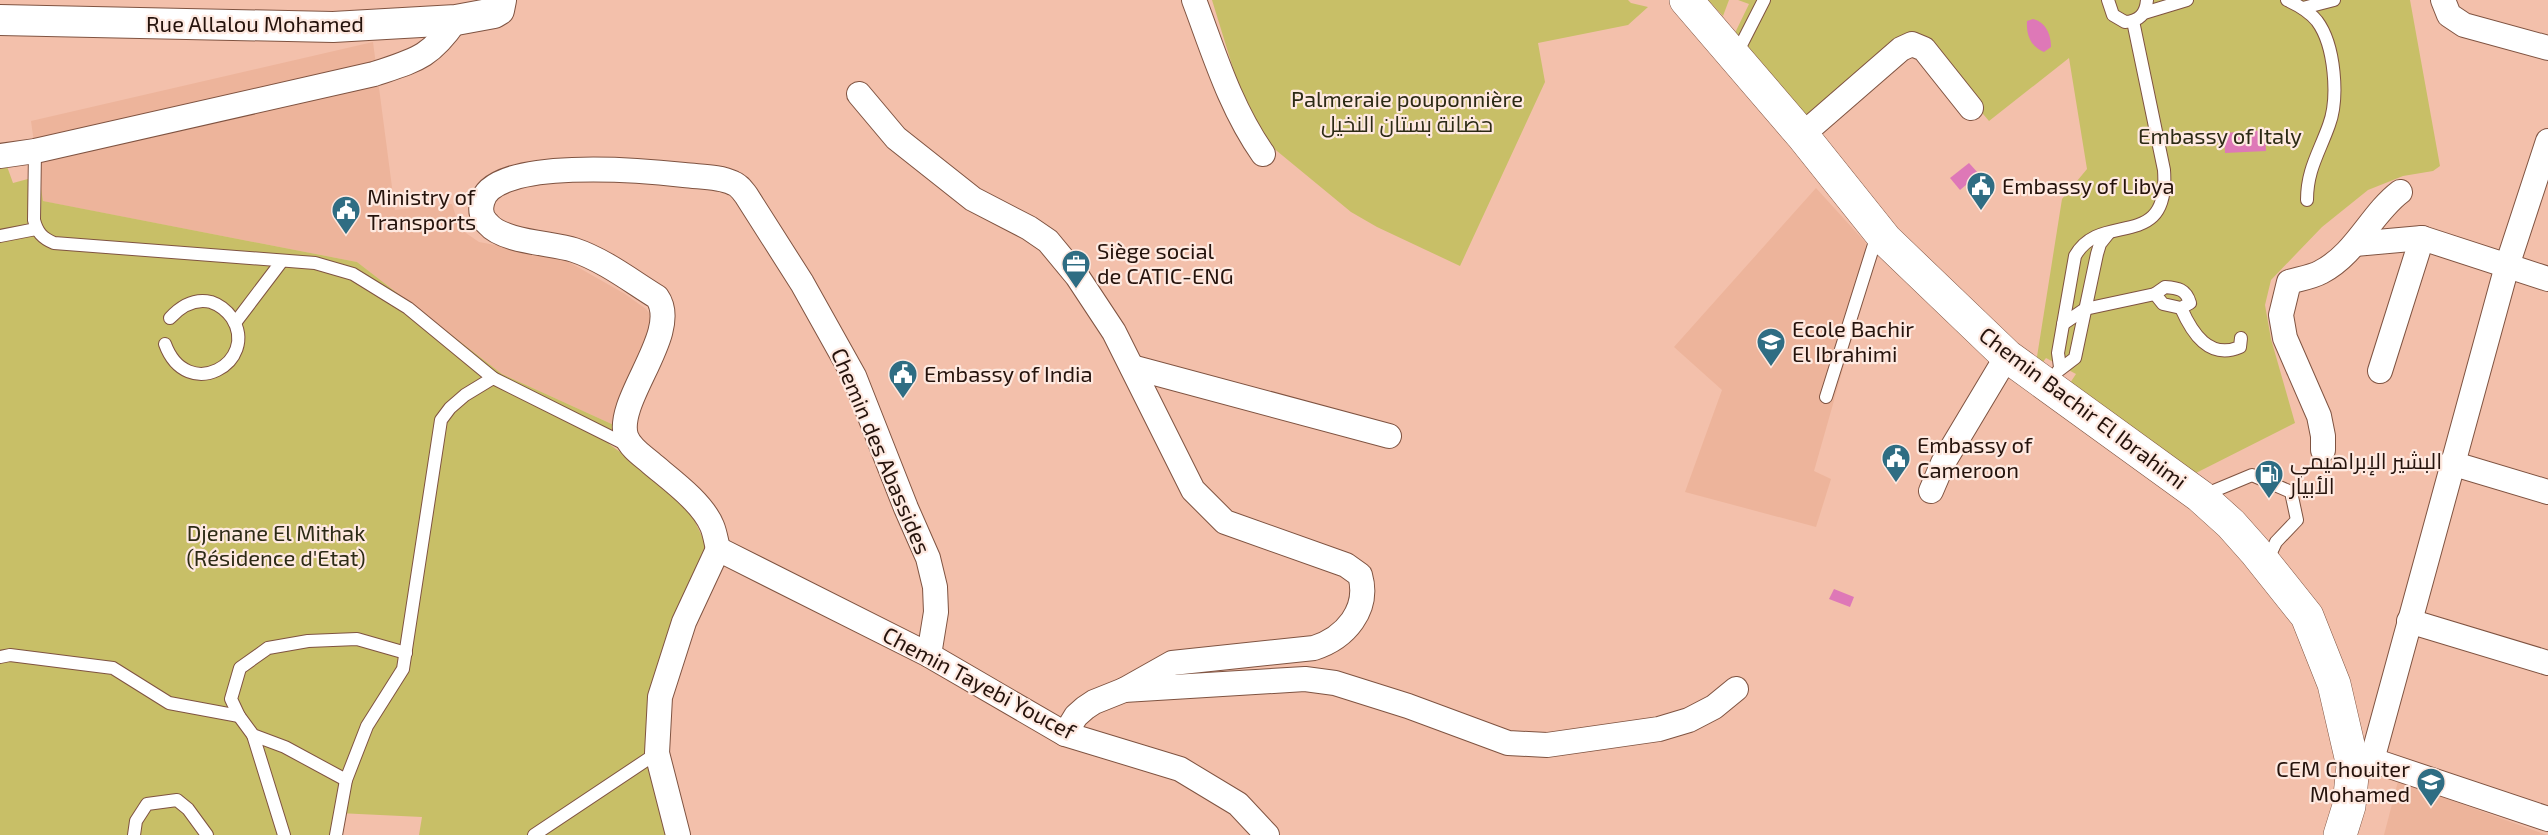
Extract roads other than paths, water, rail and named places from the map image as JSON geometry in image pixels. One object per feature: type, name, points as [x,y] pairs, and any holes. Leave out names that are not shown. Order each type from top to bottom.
[{"type":"main road","name":"Chemin Bachir El Ibrahimi","points":[[1686,0],[1802,135],[1878,231],[2007,356],[2054,376],[2231,524],[2307,616],[2363,763]]},
{"type":"main road","points":[[2340,835],[2363,763]]},
{"type":"street","name":"Rue Allalou Mohamed","points":[[0,20],[333,27],[456,20],[494,13],[499,10],[501,0]]},
{"type":"street","points":[[1194,0],[1225,86],[1263,154]]},
{"type":"street","points":[[2443,0],[2449,15],[2464,25],[2548,48]]},
{"type":"street","points":[[0,156],[34,151],[374,74],[411,62],[429,53],[456,20]]},
{"type":"street","points":[[1802,135],[1901,49],[1912,44],[1924,49],[1971,108]]},
{"type":"street","points":[[859,94],[896,138],[973,199],[1029,228],[1048,241],[1114,332],[1193,490],[1208,508],[1225,522],[1346,565],[1360,575],[1363,595],[1361,604],[1348,627],[1327,644],[1314,648],[1172,663],[1124,690],[1094,702],[1076,716],[1065,734]]},
{"type":"street","points":[[2548,141],[2507,266],[2409,621],[2363,763],[2548,819]]},
{"type":"street","name":"Chemin des Abassides","points":[[634,448],[626,436],[628,412],[664,322],[661,303],[657,297],[595,258],[573,249],[520,239],[492,228],[484,219],[481,207],[484,195],[492,186],[540,172],[608,169],[629,169],[711,178],[737,184],[802,283],[854,376],[928,558],[935,587],[936,612],[929,655]]},
{"type":"street","points":[[2323,450],[2319,416],[2285,338],[2281,315],[2289,282],[2322,272],[2355,244],[2390,199],[2400,192]]},
{"type":"street","points":[[2380,371],[2422,238]]},
{"type":"street","points":[[2355,244],[2422,238],[2548,279]]},
{"type":"street","points":[[1931,491],[1943,462],[2007,356]]},
{"type":"street","points":[[1132,367],[1389,436]]},
{"type":"street","points":[[634,448],[688,494],[712,525],[718,549],[684,622],[660,697],[657,753],[678,835]]},
{"type":"street","points":[[2451,463],[2548,492]]},
{"type":"street","name":"Chemin Tayebi Youcef","points":[[718,549],[929,655],[1065,734],[1180,769],[1238,804],[1267,835]]},
{"type":"street","points":[[2409,621],[2548,663]]},
{"type":"street","points":[[1124,690],[1305,679],[1325,681],[1408,706],[1508,743],[1546,745],[1659,729],[1689,720],[1706,711],[1736,689]]},
{"type":"lane","points":[[1736,56],[1764,0]]},
{"type":"lane","points":[[2108,0],[2109,9],[2113,15],[2125,22],[2133,21],[2144,13],[2187,0]]},
{"type":"lane","points":[[2144,13],[2147,0]]},
{"type":"lane","points":[[2287,0],[2303,8],[2317,22],[2329,46],[2334,83],[2330,123],[2307,181],[2307,200]]},
{"type":"lane","points":[[2303,8],[2334,0]]},
{"type":"lane","points":[[2054,376],[2075,256],[2081,246],[2091,239],[2150,220],[2161,207],[2166,190],[2164,170],[2133,21]]},
{"type":"lane","points":[[34,151],[36,230],[44,238],[54,243],[315,263],[353,274],[408,308],[493,378],[634,448]]},
{"type":"lane","points":[[0,236],[36,230]]},
{"type":"lane","points":[[1826,398],[1878,231]]},
{"type":"lane","points":[[2054,376],[2075,358],[2100,244],[2108,234]]},
{"type":"lane","points":[[235,323],[282,261]]},
{"type":"lane","points":[[2063,324],[2085,309],[2155,294],[2165,287],[2179,288],[2188,296],[2190,303],[2181,309]]},
{"type":"lane","points":[[2155,294],[2163,304],[2181,309],[2190,328],[2206,345],[2230,351],[2240,347],[2241,338]]},
{"type":"lane","points":[[2068,295],[2085,309]]},
{"type":"lane","points":[[165,344],[170,357],[179,367],[191,374],[205,375],[218,370],[229,362],[236,350],[238,337],[235,323],[220,306],[199,301],[178,310],[170,318]]},
{"type":"lane","points":[[336,835],[346,780],[367,726],[403,669],[441,420],[458,401],[493,378]]},
{"type":"lane","points":[[2200,496],[2252,475],[2291,492],[2297,520],[2276,542],[2265,565]]},
{"type":"lane","points":[[284,835],[253,735],[239,716],[231,699],[240,669],[268,648],[308,641],[357,639],[406,653]]},
{"type":"lane","points":[[0,657],[10,655],[113,668],[169,703],[239,716]]},
{"type":"lane","points":[[253,735],[285,747],[346,780]]},
{"type":"lane","points":[[534,835],[657,753]]},
{"type":"lane","points":[[134,835],[136,821],[147,804],[177,800],[188,808],[207,835]]},
{"type":"place","name":"Embassy of Libya","points":[[1981,212]]},
{"type":"place","name":"Ministry of Transports","points":[[346,236]]},
{"type":"place","name":"Siège social de CATIC-ENG","points":[[1076,290]]},
{"type":"place","name":"Ecole Bachir El Ibrahimi","points":[[1771,368]]},
{"type":"place","name":"Embassy of India","points":[[903,400]]},
{"type":"place","name":"Embassy of Cameroon","points":[[1896,484]]},
{"type":"place","name":"البشير الإبراهيمي الأبيار","points":[[2269,500]]},
{"type":"place","name":"CEM Chouiter Mohamed","points":[[2431,808]]},
{"type":"park label","name":"Palmeraie pouponnière حضانة بستان النخيل","points":[[1407,112]]},
{"type":"park label","name":"Embassy of Italy","points":[[2220,136]]},
{"type":"park label","name":"Djenane El Mithak (Résidence d'Etat)","points":[[276,546]]}]
